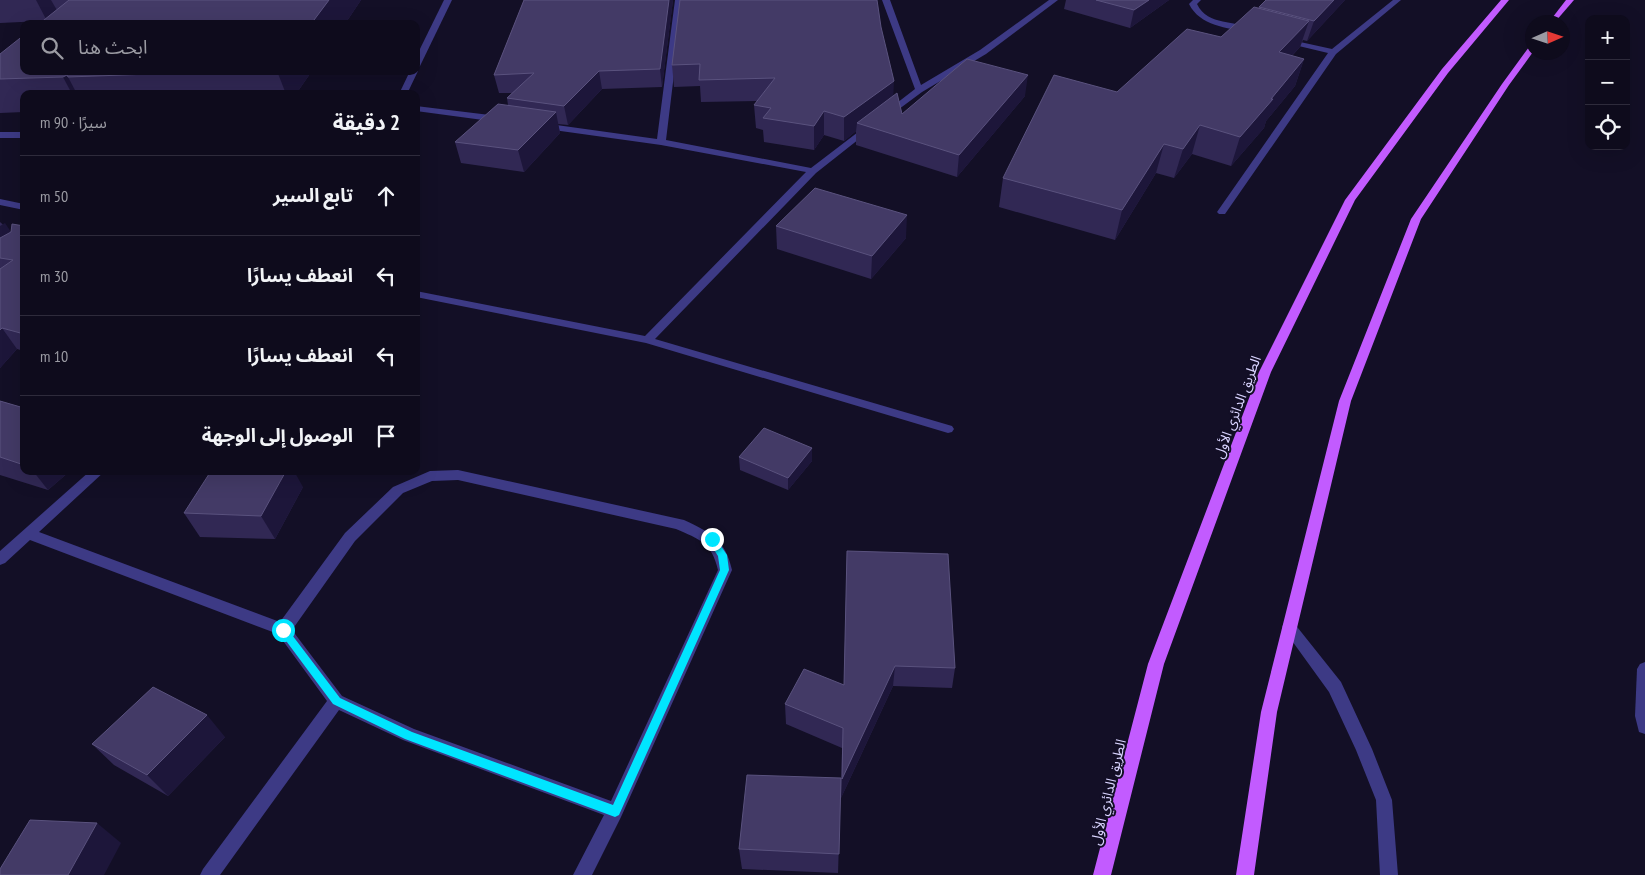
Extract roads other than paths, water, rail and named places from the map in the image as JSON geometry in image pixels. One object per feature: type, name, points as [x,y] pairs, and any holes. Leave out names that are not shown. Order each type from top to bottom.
[{"type":"main road","name":"الطريق الدائري الأول","points":[[1102,875],[1156,664],[1265,372],[1350,200],[1445,71],[1505,0]]},
{"type":"main road","points":[[1558,15],[1570,0]]},
{"type":"main road","points":[[1245,875],[1269,712],[1345,401],[1416,218],[1525,58]]},
{"type":"street","points":[[420,58],[448,0]]},
{"type":"street","points":[[661,142],[679,0]]},
{"type":"street","points":[[886,0],[919,90]]},
{"type":"street","points":[[646,340],[813,171],[919,90],[983,52],[1054,0]]},
{"type":"street","points":[[1197,0],[1192,4],[1194,10],[1201,16],[1256,32]]},
{"type":"street","points":[[1222,212],[1333,52],[1397,0]]},
{"type":"street","points":[[1276,37],[1333,52]]},
{"type":"street","points":[[405,90],[412,75]]},
{"type":"street","points":[[420,109],[504,120]]},
{"type":"street","points":[[534,124],[661,142],[813,171]]},
{"type":"street","points":[[0,135],[20,134]]},
{"type":"street","points":[[0,202],[20,207]]},
{"type":"street","points":[[420,295],[646,340],[948,429]]},
{"type":"street","points":[[0,559],[95,475]]},
{"type":"street","points":[[283,630],[350,537],[398,490],[430,476],[458,475],[679,524],[712,539],[722,555],[725,570],[615,812],[582,875]]},
{"type":"street","points":[[29,534],[283,630],[336,701],[409,736],[615,812]]},
{"type":"street","points":[[1289,627],[1335,687],[1381,791],[1384,800],[1389,875]]},
{"type":"street","points":[[1645,669],[1643,716],[1645,728]]},
{"type":"street","points":[[209,875],[336,701]]}]
